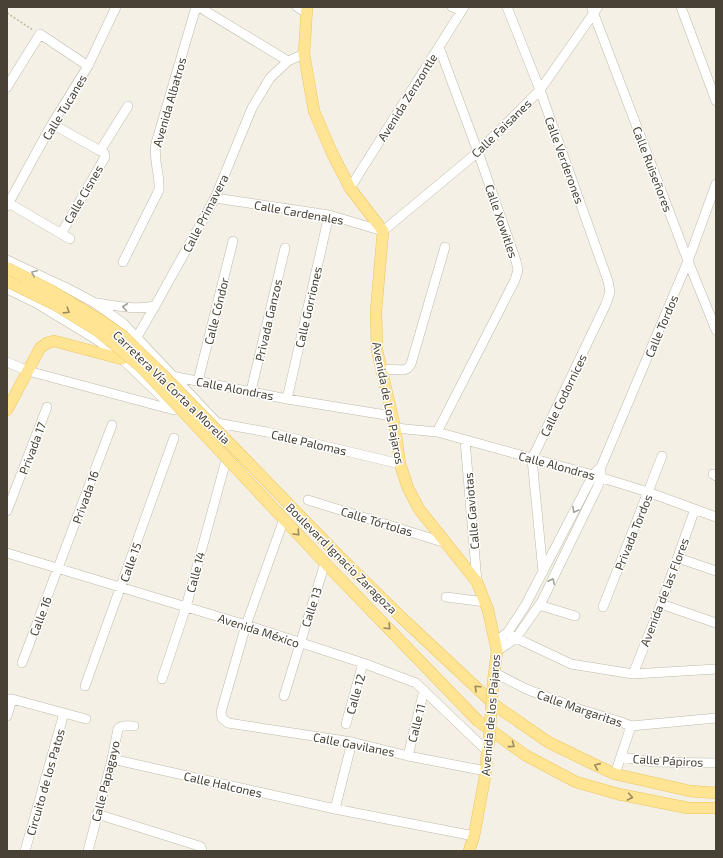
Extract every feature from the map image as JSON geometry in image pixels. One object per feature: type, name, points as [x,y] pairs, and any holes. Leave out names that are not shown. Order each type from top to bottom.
[{"type":"main road","points":[[304,9],[304,54],[314,111],[332,153],[350,188],[383,230]]},
{"type":"main road","name":"Avenida de Los Pajaros","points":[[383,230],[376,311],[377,350],[395,428],[400,464],[408,488],[419,509],[446,543]]},
{"type":"main road","name":"Carretera Vía Corta a Morelia","points":[[7,268],[50,290],[100,320],[123,336],[283,498]]},
{"type":"main road","name":"Carretera Vía Corta a Morelia","points":[[7,281],[54,304],[98,331],[140,367],[270,505]]},
{"type":"main road","points":[[7,410],[40,348],[47,343],[54,341],[122,359]]},
{"type":"main road","name":"Boulevard Ignacio Zaragoza","points":[[283,498],[402,618],[496,706],[548,742],[615,774],[690,791],[716,793]]},
{"type":"main road","name":"Boulevard Ignacio Zaragoza","points":[[270,505],[478,721],[525,755],[576,782],[618,794],[688,808],[716,808]]},
{"type":"main road","name":"Avenida de los Pajaros","points":[[446,543],[477,582],[488,610],[496,647],[486,771],[474,836],[469,851]]},
{"type":"main road","points":[[688,808],[690,791]]},
{"type":"street","name":"Calle Tucanes","points":[[8,204],[52,124],[88,66],[116,7]]},
{"type":"street","points":[[198,7],[288,61]]},
{"type":"street","name":"Avenida Albatros","points":[[123,262],[159,190],[155,151],[156,143],[198,7]]},
{"type":"street","points":[[452,7],[463,9]]},
{"type":"street","name":"Calle Verderones","points":[[507,7],[540,90],[608,281],[610,292]]},
{"type":"street","points":[[681,7],[716,101]]},
{"type":"street","name":"Avenida Zenzontle","points":[[350,188],[463,9]]},
{"type":"street","name":"Calle Faisanes","points":[[383,230],[478,152],[540,90],[594,9]]},
{"type":"street","name":"Calle Ruiseñores","points":[[594,9],[688,261],[716,330]]},
{"type":"street","points":[[7,87],[40,34],[88,66]]},
{"type":"street","name":"Calle Xowitles","points":[[437,432],[515,280],[518,270],[516,260],[478,152],[439,47]]},
{"type":"street","name":"Calle Primavera","points":[[122,359],[156,306],[215,198],[252,108],[270,78],[288,61],[304,54]]},
{"type":"street","name":"Calle Cisnes","points":[[61,234],[105,157],[103,153],[128,106]]},
{"type":"street","points":[[52,124],[103,153]]},
{"type":"street","name":"Calle Tordos","points":[[496,647],[525,606],[597,476],[688,261],[716,184]]},
{"type":"street","name":"Calle Cardenales","points":[[215,198],[329,215],[383,230]]},
{"type":"street","name":"Calle Cisnes","points":[[8,204],[70,239]]},
{"type":"street","name":"Calle Gorriones","points":[[287,399],[329,215]]},
{"type":"street","name":"Calle Cóndor","points":[[198,381],[233,241]]},
{"type":"street","points":[[381,369],[404,370],[411,364],[445,247]]},
{"type":"street","name":"Privada Ganzos","points":[[251,391],[284,248]]},
{"type":"street","name":"Boulevard Ignacio Zaragoza","points":[[7,260],[95,303],[124,324],[270,479],[283,498]]},
{"type":"street","name":"Boulevard Ignacio Zaragoza","points":[[7,289],[36,303],[97,340],[122,359],[176,410],[252,493],[270,505]]},
{"type":"street","name":"Calle Codornices","points":[[532,459],[603,311],[610,292]]},
{"type":"street","points":[[95,303],[130,308],[156,306]]},
{"type":"street","points":[[7,362],[28,371],[176,410]]},
{"type":"street","name":"Calle Alondras","points":[[172,376],[287,399],[392,416]]},
{"type":"street","name":"Privada 17","points":[[7,511],[47,407]]},
{"type":"street","name":"Calle Palomas","points":[[217,423],[267,432],[400,464]]},
{"type":"street","name":"Privada 16","points":[[58,569],[112,425]]},
{"type":"street","name":"Calle Alondras","points":[[395,428],[437,432],[597,476],[648,492],[716,517]]},
{"type":"street","name":"Calle 15","points":[[85,686],[174,438]]},
{"type":"street","name":"Calle Gaviotas","points":[[465,440],[477,582]]},
{"type":"street","name":"Privada Tordos","points":[[603,607],[662,456]]},
{"type":"street","points":[[532,459],[543,572]]},
{"type":"street","name":"Calle 14","points":[[162,679],[186,607],[225,464]]},
{"type":"street","name":"Calle Tordos","points":[[496,647],[516,638],[539,605],[598,488],[597,476]]},
{"type":"street","name":"Calle Tórtolas","points":[[308,500],[446,543]]},
{"type":"street","name":"Avenida de las Flores","points":[[633,674],[661,604],[695,509]]},
{"type":"street","points":[[246,625],[284,519]]},
{"type":"street","name":"Avenida México","points":[[7,553],[246,625],[363,663],[416,683],[488,747]]},
{"type":"street","points":[[678,558],[716,571]]},
{"type":"street","name":"Calle 13","points":[[284,696],[325,563]]},
{"type":"street","name":"Calle 16","points":[[22,663],[58,569]]},
{"type":"street","points":[[446,597],[485,602]]},
{"type":"street","points":[[661,604],[716,623]]},
{"type":"street","points":[[539,605],[575,616]]},
{"type":"street","name":"Calle Gavilanes","points":[[246,625],[221,712],[222,718],[228,723],[352,742],[408,756],[486,771]]},
{"type":"street","points":[[508,632],[516,638],[571,664],[633,674],[716,670]]},
{"type":"street","name":"Calle 12","points":[[346,724],[363,663]]},
{"type":"street","name":"Calle Margaritas","points":[[494,678],[580,710],[630,726],[716,718]]},
{"type":"street","name":"Calle 11","points":[[408,756],[424,690]]},
{"type":"street","name":"Circuito de los Patos","points":[[7,716],[10,699],[86,719]]},
{"type":"street","name":"Circuito de los Patos","points":[[25,851],[64,713]]},
{"type":"street","name":"Calle Papagayo","points":[[88,851],[112,759],[118,729],[123,725],[134,726]]},
{"type":"street","points":[[615,774],[630,726]]},
{"type":"street","points":[[335,809],[352,742]]},
{"type":"street","name":"Calle Pápiros","points":[[621,757],[654,762],[716,763]]},
{"type":"street","name":"Calle Halcones","points":[[112,759],[335,809],[474,836]]},
{"type":"street","points":[[97,814],[201,847],[202,851]]},
{"type":"path","points":[[7,13],[40,34]]}]
